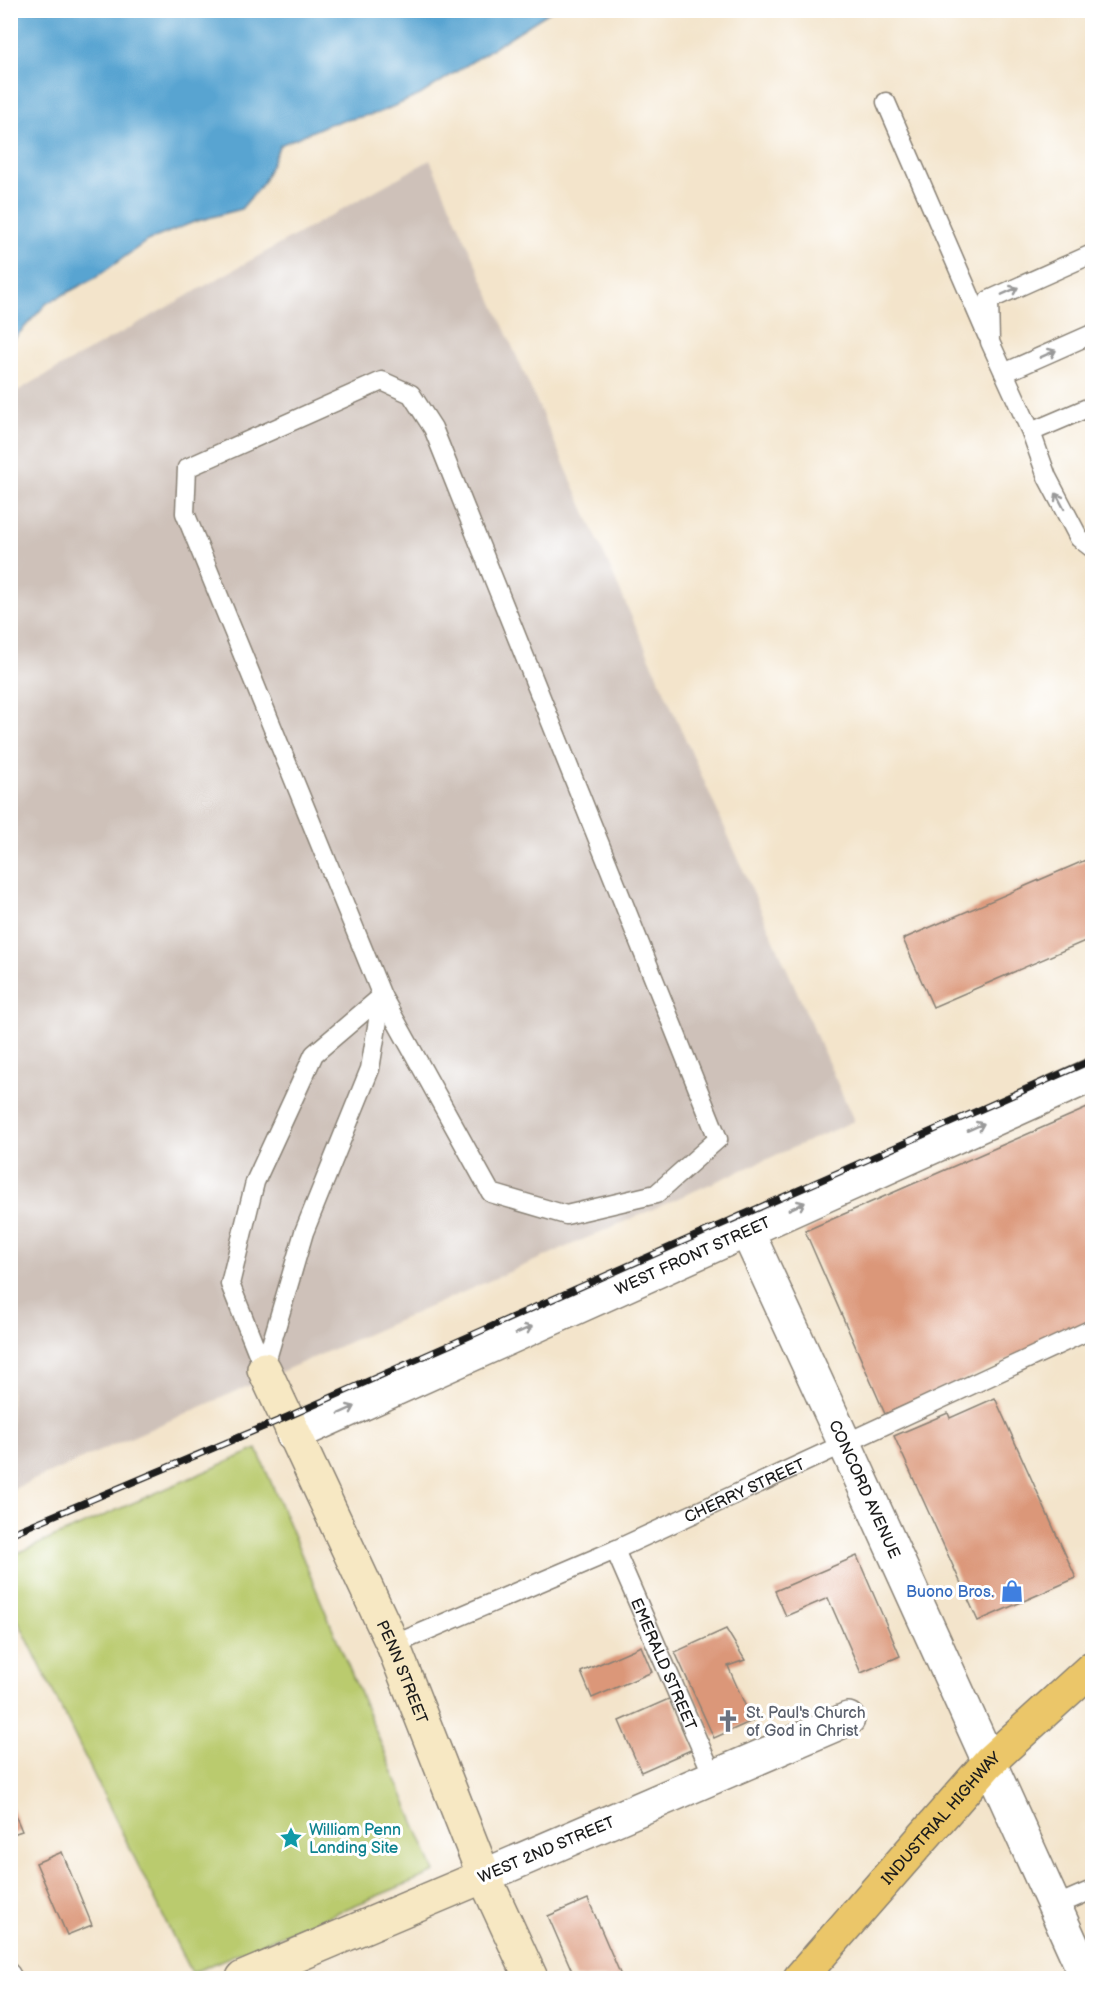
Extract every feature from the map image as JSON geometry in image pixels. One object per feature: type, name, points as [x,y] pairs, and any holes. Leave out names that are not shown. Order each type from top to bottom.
[{"type":"main road","name":"INDUSTRIAL HIGHWAY","points":[[800,1978],[988,1762],[1092,1668]]},
{"type":"street","name":"WEST FRONT STREET","points":[[293,1435],[1092,1075]]},
{"type":"street","name":"CONCORD AVENUE","points":[[746,1229],[1055,1906],[1080,1976]]},
{"type":"street","name":"PENN STREET","points":[[264,1369],[393,1645],[483,1876],[531,1978]]},
{"type":"street","name":"WEST 2ND STREET","points":[[243,1978],[848,1719]]},
{"type":"lane","points":[[886,102],[1031,432],[1047,477],[1079,538],[1092,548]]},
{"type":"lane","points":[[990,342],[989,300],[1092,254]]},
{"type":"lane","points":[[1004,373],[1092,334]]},
{"type":"lane","points":[[264,1369],[304,1232],[370,1069],[382,996],[185,513],[188,468],[382,381],[411,394],[433,428],[718,1139],[656,1194],[644,1197],[566,1215],[491,1193],[382,996]]},
{"type":"lane","points":[[1031,432],[1092,406]]},
{"type":"lane","points":[[264,1369],[230,1284],[255,1182],[314,1054],[382,996]]},
{"type":"lane","name":"CHERRY STREET","points":[[393,1645],[615,1550],[1092,1329]]},
{"type":"lane","name":"EMERALD STREET","points":[[615,1550],[714,1778]]},
{"type":"lane","points":[[1055,1906],[1092,1890]]},
{"type":"lane","points":[[10,1973],[13,1978]]},
{"type":"shaded area","points":[[430,160],[854,1121],[11,1490],[10,395]]},
{"type":"green space","points":[[257,1449],[435,1872],[191,1973],[11,1606],[11,1556]]},
{"type":"water","points":[[11,10],[551,11],[420,95],[378,113],[329,124],[280,145],[263,183],[241,209],[194,222],[147,241],[95,278],[47,303],[11,342]]},
{"type":"building","points":[[1088,859],[1092,870],[1092,938],[933,1007],[903,939]]},
{"type":"building","points":[[1092,1106],[1092,1323],[885,1414],[805,1231]]},
{"type":"building","points":[[995,1398],[1076,1578],[978,1621],[894,1436],[948,1413],[950,1418]]},
{"type":"building","points":[[857,1556],[900,1656],[861,1673],[828,1598],[786,1616],[775,1591]]},
{"type":"building","points":[[726,1629],[745,1660],[728,1666],[752,1721],[714,1738],[675,1652]]},
{"type":"building","points":[[641,1646],[652,1672],[592,1698],[581,1672]]},
{"type":"building","points":[[671,1698],[693,1749],[641,1772],[619,1721]]},
{"type":"building","points":[[10,1803],[22,1831],[10,1835]]},
{"type":"building","points":[[62,1852],[92,1925],[67,1935],[36,1863]]},
{"type":"building","points":[[588,1899],[622,1978],[575,1978],[548,1916]]},
{"type":"railway","points":[[10,1534],[287,1417],[1092,1060]]},
{"type":"place","name":"Buono Bros.","points":[[1012,1591]]},
{"type":"place","name":"St. Paul's Church of God in Christ","points":[[728,1721]]},
{"type":"place","name":"William Penn Landing Site","points":[[291,1838]]}]
